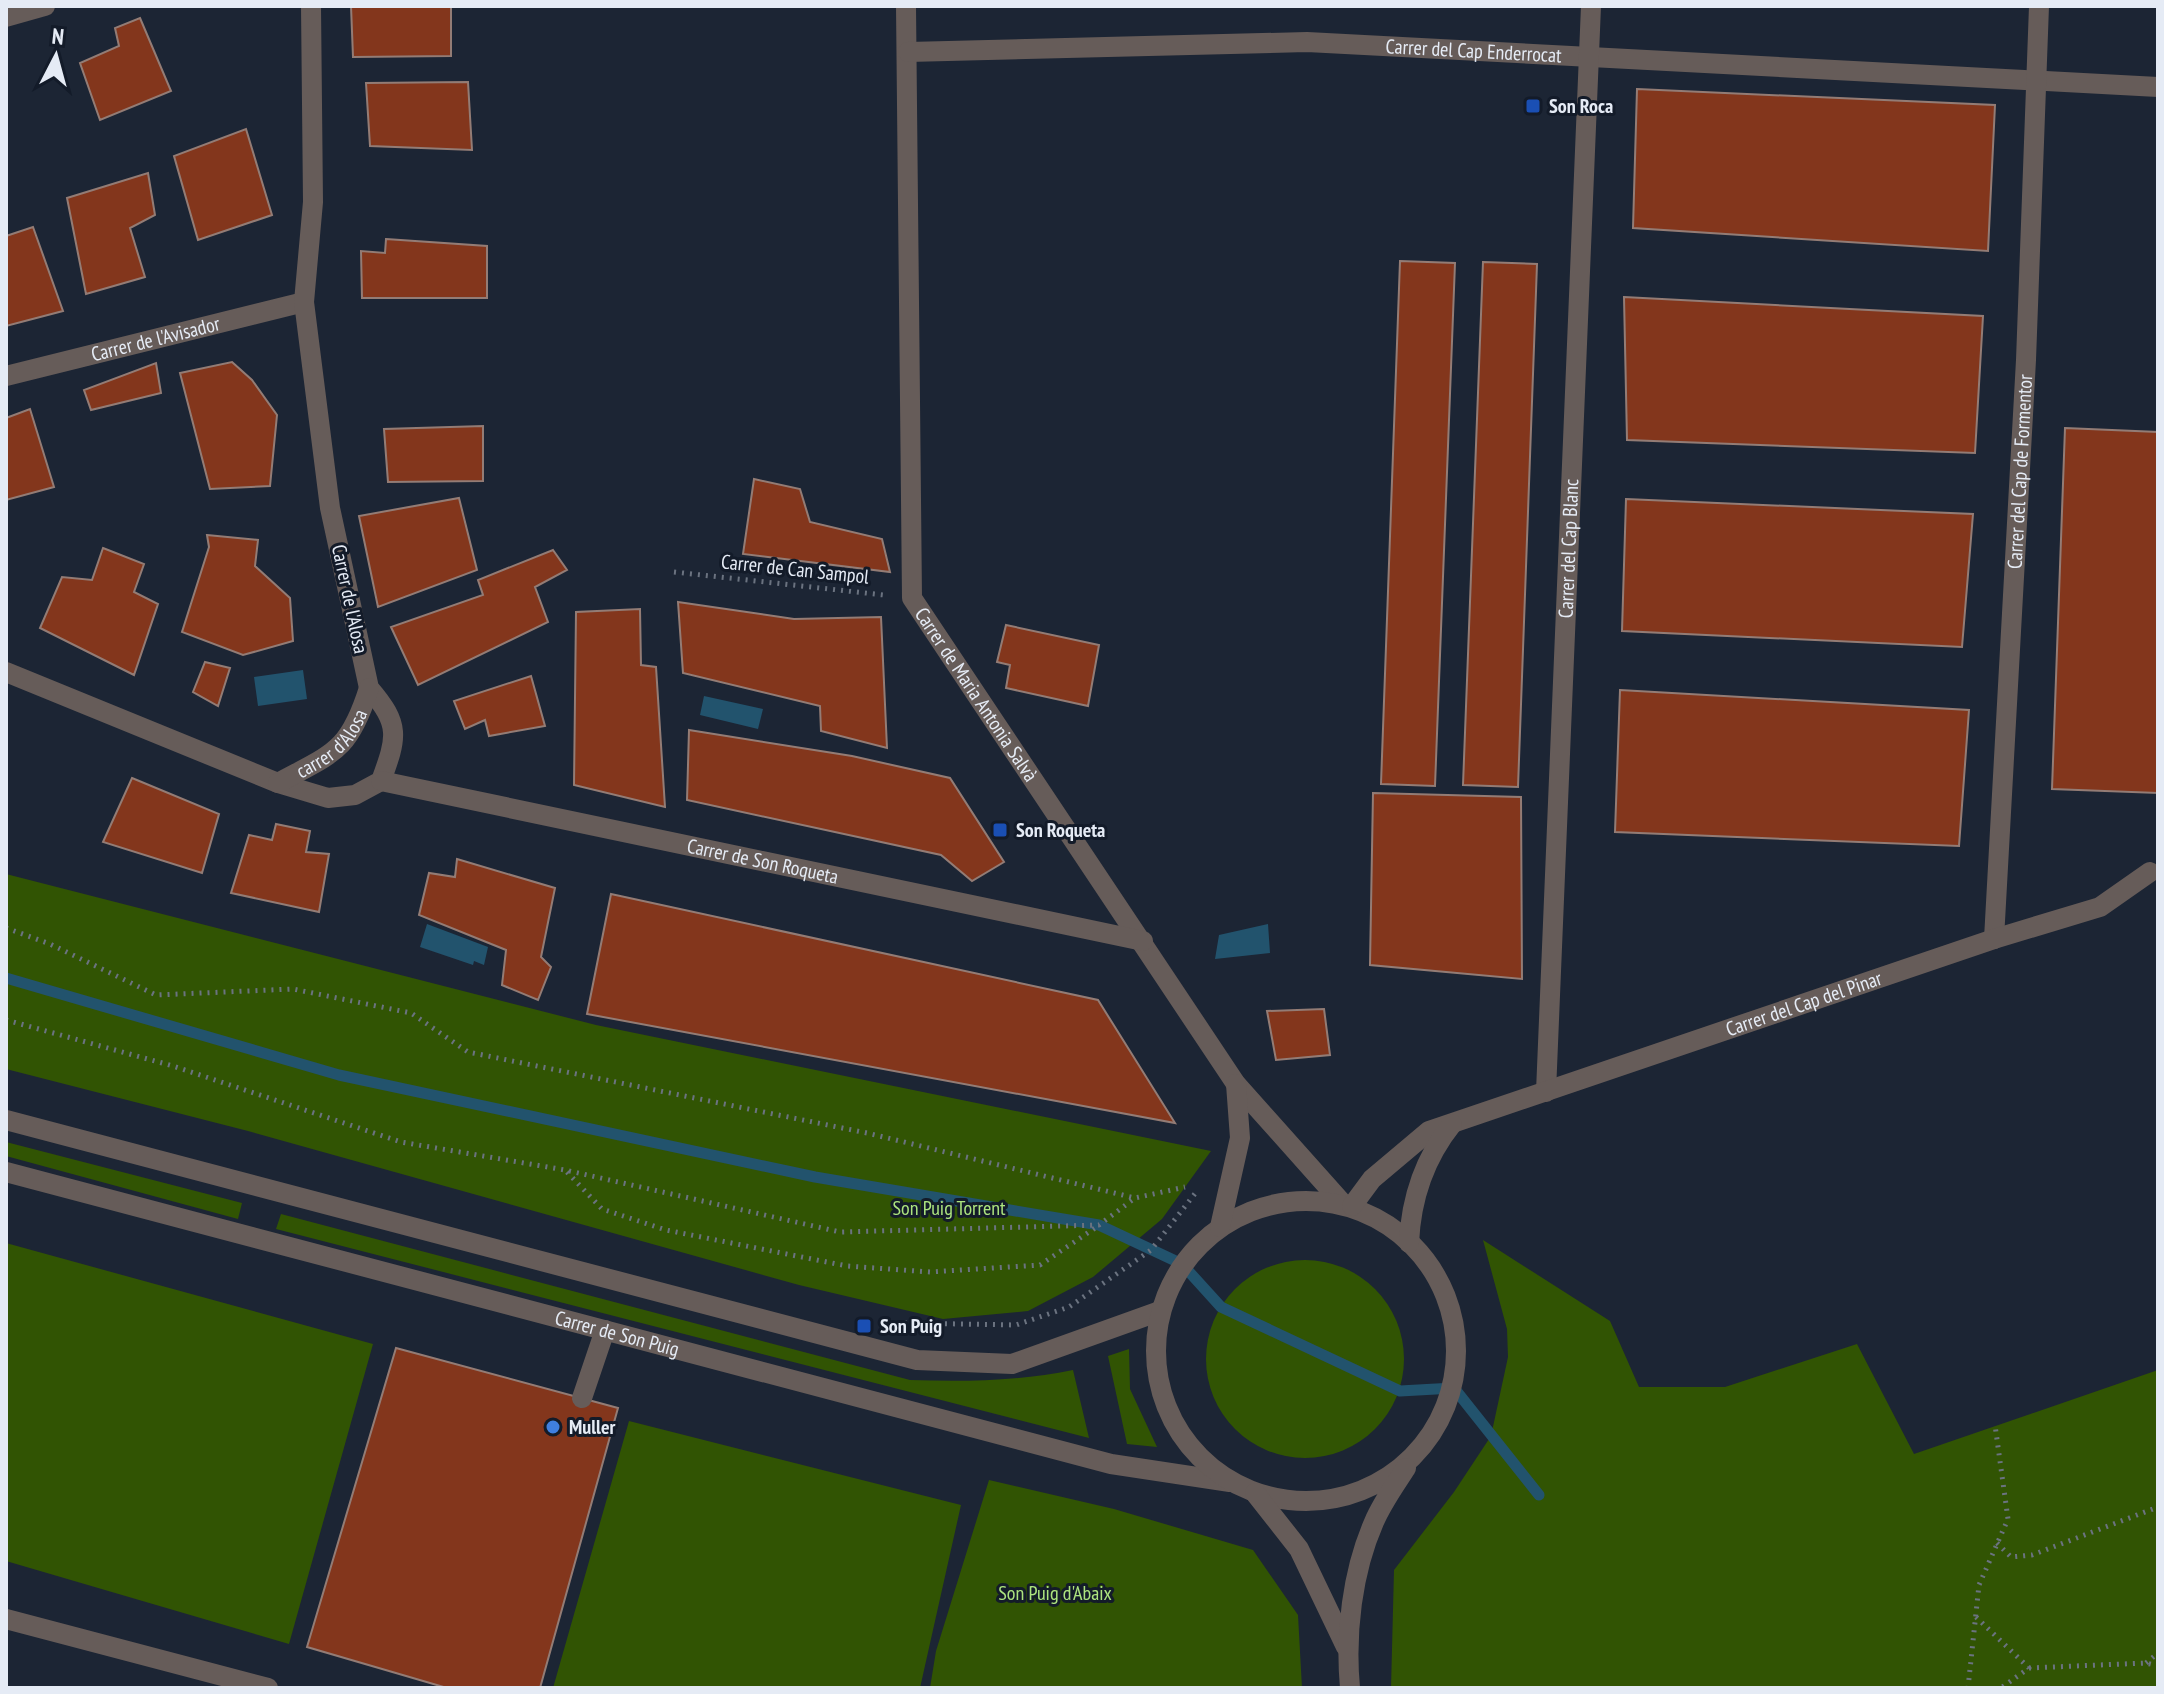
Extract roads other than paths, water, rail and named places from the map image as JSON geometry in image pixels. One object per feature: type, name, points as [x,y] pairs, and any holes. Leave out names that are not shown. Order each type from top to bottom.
[{"type":"street","points":[[6,17],[45,6]]},
{"type":"street","name":"Carrer de l'Alosa","points":[[311,6],[313,202],[304,302],[330,508],[369,688],[388,710],[396,740],[381,781]]},
{"type":"street","name":"Carrer de Maria Antonia Salvà","points":[[906,6],[912,598],[1236,1084],[1348,1206]]},
{"type":"street","name":"Carrer del Cap Blanc","points":[[1546,1092],[1591,6]]},
{"type":"street","name":"Carrer del Cap de Formentor","points":[[1994,939],[2026,360],[2039,6]]},
{"type":"street","name":"Carrer del Cap Enderrocat","points":[[908,52],[1307,42],[2037,79]]},
{"type":"street","points":[[2037,79],[2158,87]]},
{"type":"street","name":"Carrer de l'Avisador","points":[[6,376],[304,302]]},
{"type":"street","points":[[6,672],[278,783],[328,798],[355,795],[381,781]]},
{"type":"street","name":"carrer d'Alosa","points":[[278,783],[340,749],[360,716],[369,688]]},
{"type":"street","name":"Carrer de Son Roqueta","points":[[381,781],[1143,941]]},
{"type":"street","name":"Carrer del Cap del Pinar","points":[[1348,1206],[1372,1179],[1429,1131],[1994,939],[2100,907],[2150,872]]},
{"type":"street","name":"Carrer de Maria Antonia Salvà","points":[[1220,1227],[1240,1138],[1236,1084]]},
{"type":"street","points":[[6,1120],[917,1360],[1012,1364],[1160,1311]]},
{"type":"street","points":[[1409,1243],[1410,1213],[1420,1179],[1438,1141],[1452,1124]]},
{"type":"street","name":"Carrer de Son Puig","points":[[6,1172],[1111,1464],[1230,1482]]},
{"type":"street","points":[[1350,1688],[1346,1647],[1358,1574],[1374,1522],[1408,1464],[1437,1429],[1454,1388],[1458,1343],[1448,1298],[1426,1259],[1393,1228],[1348,1206],[1301,1201],[1259,1208],[1220,1227],[1182,1264],[1160,1311],[1155,1361],[1165,1409],[1191,1450],[1230,1482],[1255,1493],[1293,1502],[1333,1500],[1370,1489],[1408,1464]]},
{"type":"street","points":[[582,1398],[605,1330]]},
{"type":"street","points":[[1255,1493],[1299,1549],[1346,1647]]},
{"type":"street","points":[[6,1619],[268,1688]]},
{"type":"water","points":[[303,670],[307,699],[258,706],[254,677]]},
{"type":"water","points":[[704,696],[763,709],[758,729],[700,715]]},
{"type":"water","points":[[427,924],[488,947],[484,965],[474,961],[473,965],[420,947]]},
{"type":"water","points":[[1268,924],[1270,953],[1215,959],[1219,935]]},
{"type":"waterway","points":[[6,978],[339,1075],[815,1177],[1099,1225],[1182,1264],[1221,1307],[1400,1391],[1454,1388],[1539,1495]]},
{"type":"place","name":"Son Roca","points":[[1533,106]]},
{"type":"place","name":"Son Roqueta","points":[[1000,830]]},
{"type":"place","name":"Son Puig","points":[[864,1326]]},
{"type":"place","name":"Muller","points":[[553,1427]]},
{"type":"park label","name":"Son Puig Torrent","points":[[949,1208]]},
{"type":"park label","name":"Son Puig d'Abaix","points":[[1055,1593]]}]
